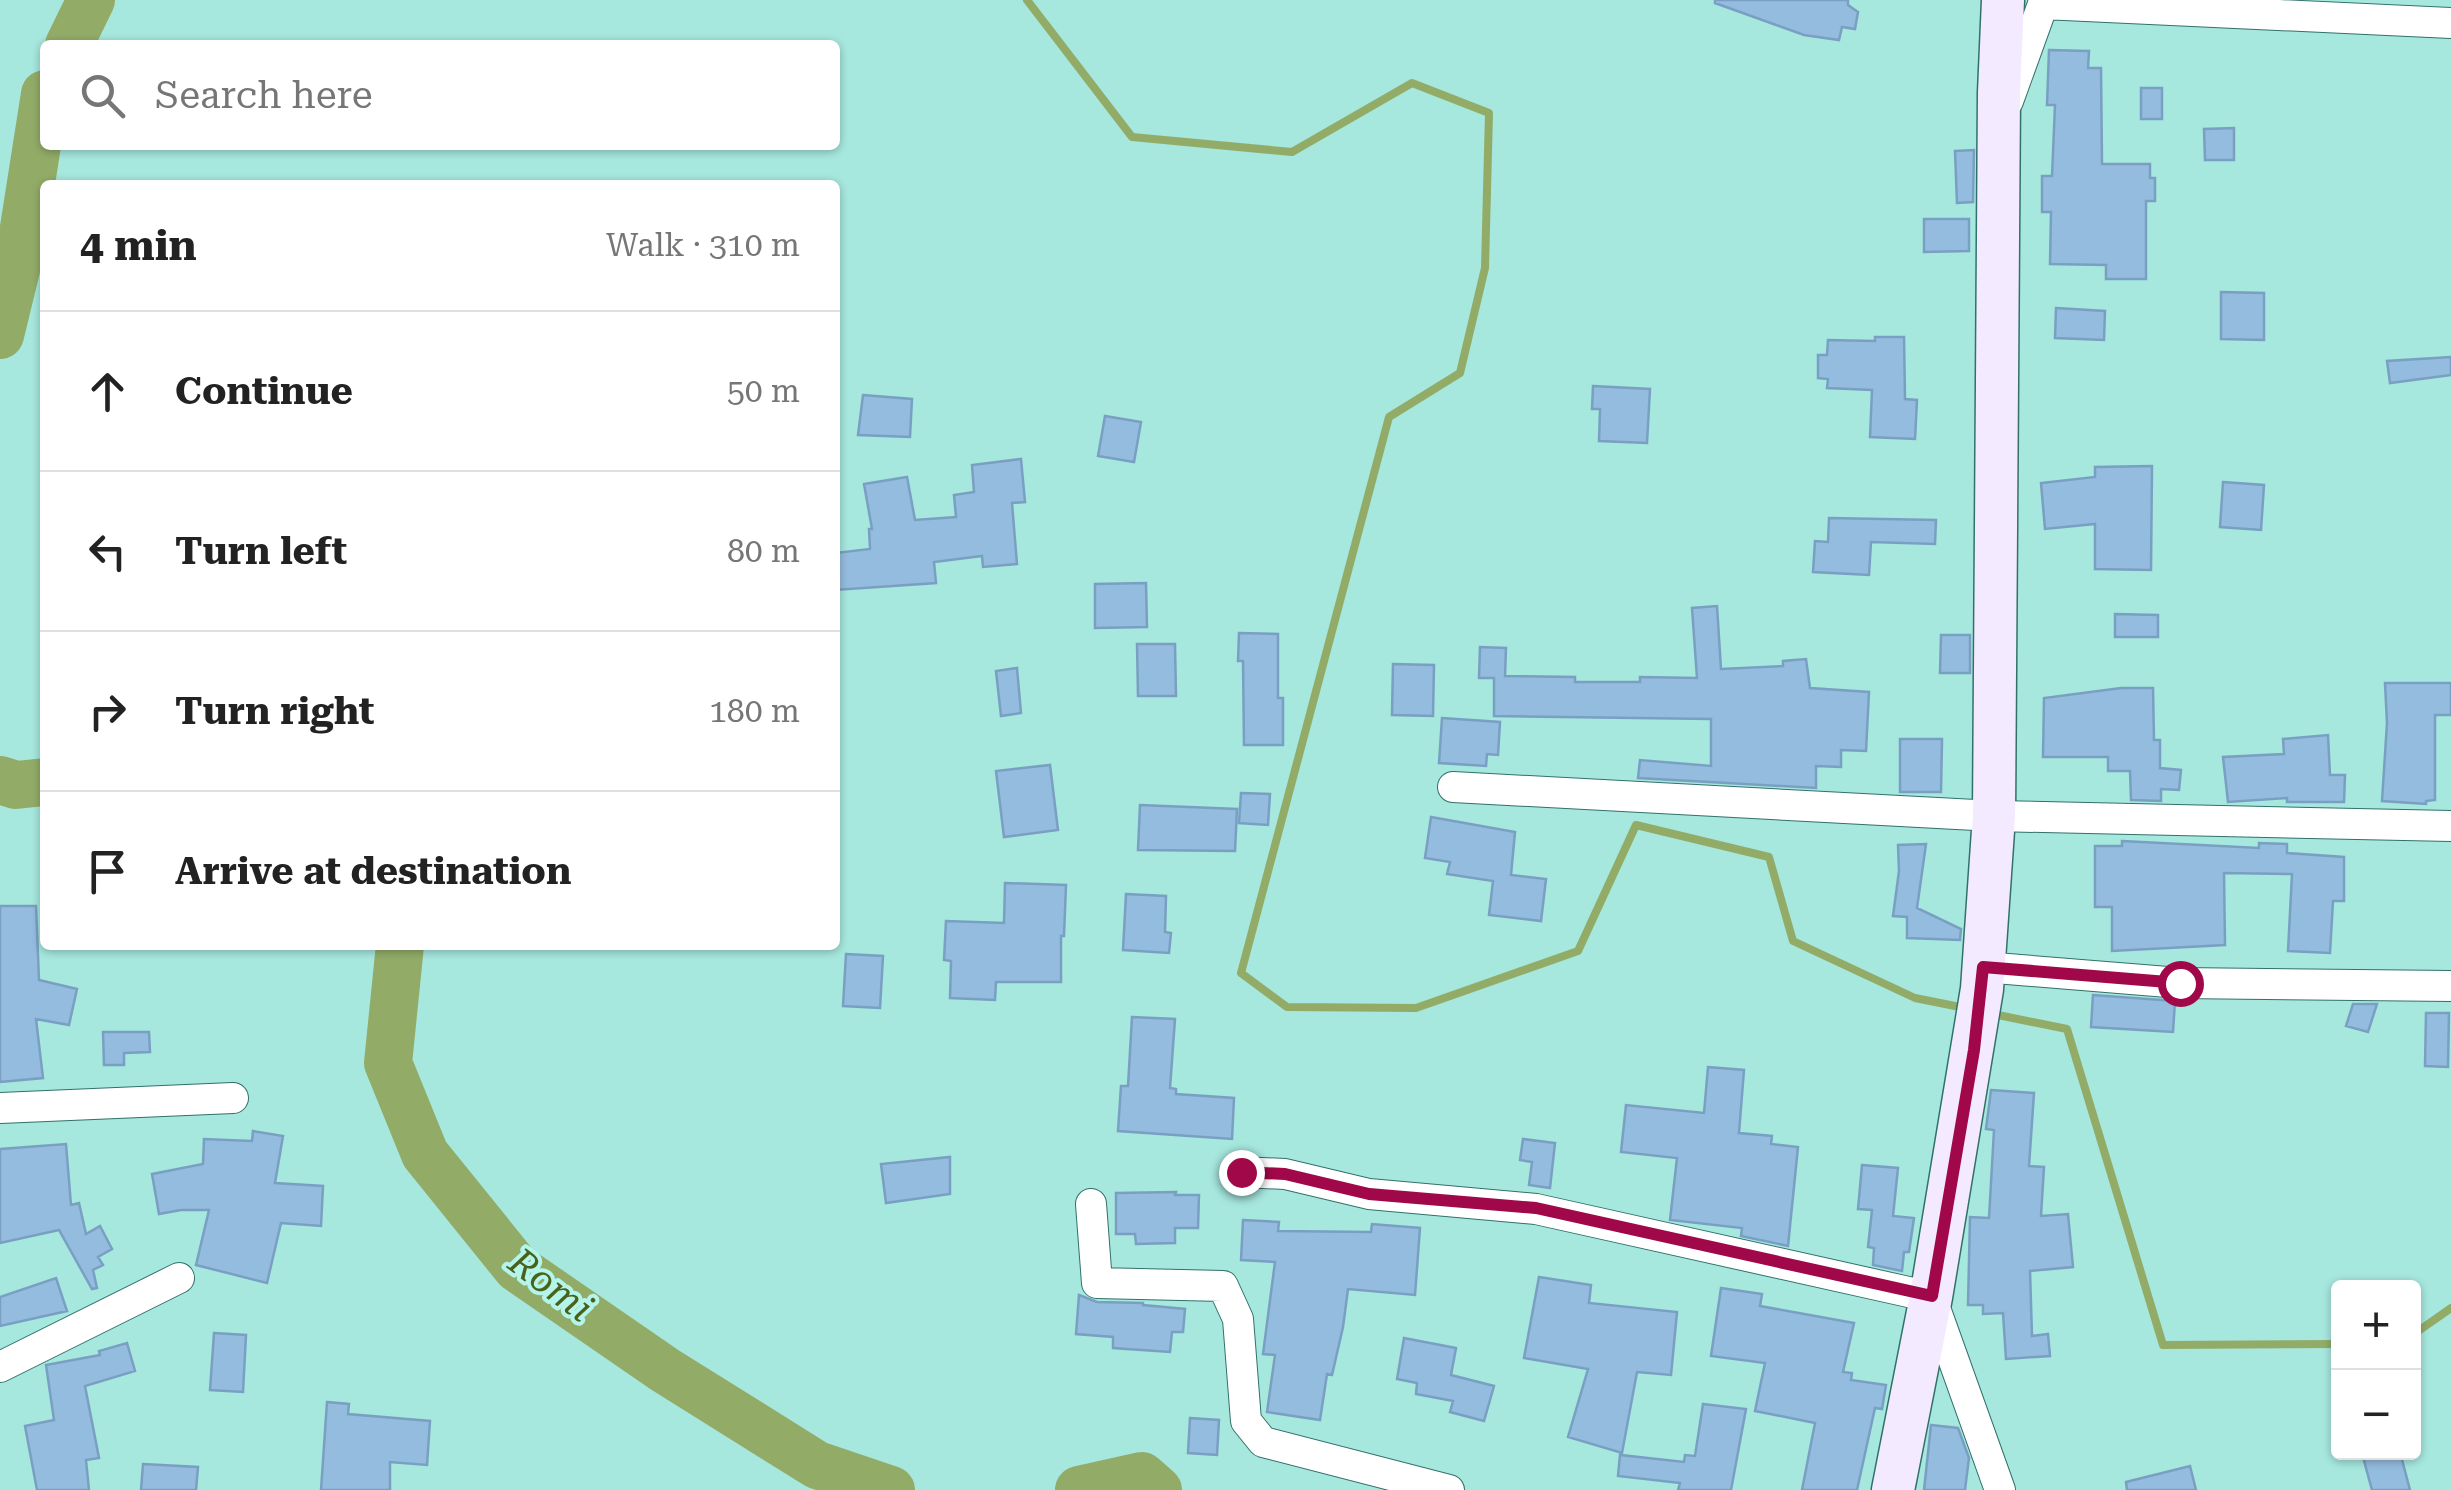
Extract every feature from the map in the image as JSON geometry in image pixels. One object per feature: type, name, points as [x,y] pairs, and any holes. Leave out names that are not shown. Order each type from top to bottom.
[{"type":"street","points":[[1893,1490],[1932,1296],[1983,978],[1994,816],[2002,0]]},
{"type":"street","points":[[2001,122],[2043,4],[2451,23]]},
{"type":"street","points":[[1453,787],[1994,816],[2451,826]]},
{"type":"street","points":[[1983,978],[2451,986]]},
{"type":"street","points":[[0,1108],[233,1098]]},
{"type":"street","points":[[1241,1172],[1285,1174],[1369,1194],[1536,1208],[1932,1296]]},
{"type":"street","points":[[1091,1204],[1097,1284],[1223,1286],[1238,1319],[1246,1422],[1263,1442],[1449,1490]]},
{"type":"street","points":[[0,1367],[179,1278]]},
{"type":"street","points":[[1932,1296],[2000,1490]]},
{"type":"building","points":[[1715,0],[1848,0],[1848,5],[1858,12],[1855,29],[1842,27],[1839,40],[1804,35]]},
{"type":"building","points":[[2049,50],[2089,51],[2088,68],[2101,68],[2102,164],[2150,164],[2150,178],[2155,178],[2155,201],[2146,201],[2146,279],[2106,279],[2106,265],[2050,264],[2051,212],[2042,212],[2042,176],[2052,176],[2055,105],[2047,105]]},
{"type":"building","points":[[2141,88],[2162,88],[2162,119],[2141,119]]},
{"type":"building","points":[[2234,128],[2234,160],[2205,160],[2204,129]]},
{"type":"building","points":[[1974,150],[1973,202],[1957,203],[1955,151]]},
{"type":"building","points":[[1924,219],[1969,219],[1969,251],[1924,252]]},
{"type":"building","points":[[2221,292],[2264,293],[2264,340],[2221,339]]},
{"type":"building","points":[[2056,308],[2105,311],[2104,340],[2055,338]]},
{"type":"building","points":[[1875,337],[1904,337],[1905,399],[1917,400],[1915,439],[1870,437],[1872,390],[1827,388],[1828,379],[1818,378],[1818,355],[1827,355],[1828,340],[1875,341]]},
{"type":"building","points":[[2451,357],[2451,375],[2390,383],[2387,361]]},
{"type":"building","points":[[1593,386],[1650,389],[1647,443],[1599,441],[1600,409],[1592,409]]},
{"type":"building","points":[[863,395],[912,399],[910,437],[858,435]]},
{"type":"building","points":[[1105,416],[1141,422],[1134,462],[1098,456]]},
{"type":"building","points":[[1021,459],[1025,502],[1012,503],[1017,564],[983,567],[982,556],[934,562],[936,583],[840,590],[840,552],[870,549],[872,529],[864,484],[907,477],[915,520],[956,517],[954,495],[974,492],[972,465]]},
{"type":"building","points":[[2152,466],[2151,570],[2095,569],[2095,524],[2045,529],[2041,483],[2095,477],[2095,467]]},
{"type":"building","points":[[2223,482],[2264,485],[2261,530],[2220,527]]},
{"type":"building","points":[[1829,518],[1936,520],[1935,544],[1871,542],[1869,575],[1813,572],[1815,541],[1828,542]]},
{"type":"building","points":[[1146,583],[1147,627],[1095,628],[1095,584]]},
{"type":"building","points":[[1717,606],[1721,669],[1783,666],[1783,661],[1806,659],[1810,688],[1869,692],[1866,751],[1841,750],[1841,767],[1816,766],[1816,788],[1638,778],[1640,760],[1711,766],[1711,719],[1494,716],[1494,678],[1479,678],[1480,647],[1506,648],[1505,676],[1575,677],[1575,682],[1697,678],[1692,608]]},
{"type":"building","points":[[2115,614],[2158,615],[2158,637],[2115,637]]},
{"type":"building","points":[[1239,633],[1278,634],[1283,745],[1244,745]]},
{"type":"building","points":[[1941,635],[1970,635],[1970,673],[1940,673]]},
{"type":"building","points":[[1137,644],[1175,644],[1176,696],[1138,696]]},
{"type":"building","points":[[1393,664],[1434,665],[1433,716],[1392,715]]},
{"type":"building","points":[[1017,668],[1021,713],[1001,716],[996,671]]},
{"type":"building","points":[[2385,683],[2451,683],[2451,715],[2435,715],[2435,800],[2426,804],[2382,801],[2387,723]]},
{"type":"building","points":[[2153,688],[2154,740],[2160,740],[2160,768],[2181,770],[2179,790],[2161,789],[2161,801],[2131,800],[2130,771],[2108,771],[2108,757],[2043,757],[2044,698]]},
{"type":"building","points":[[1442,718],[1500,722],[1498,755],[1487,754],[1486,766],[1439,763]]},
{"type":"building","points":[[2328,735],[2330,775],[2345,775],[2344,802],[2287,802],[2287,798],[2228,802],[2223,757],[2284,754],[2283,739]]},
{"type":"building","points":[[1900,739],[1942,739],[1941,792],[1900,792]]},
{"type":"building","points":[[1050,765],[1058,830],[1004,837],[996,771]]},
{"type":"building","points":[[1241,793],[1270,794],[1268,825],[1239,823]]},
{"type":"building","points":[[1140,805],[1237,809],[1235,851],[1138,850]]},
{"type":"building","points":[[1431,817],[1515,832],[1511,875],[1546,879],[1541,921],[1489,915],[1493,881],[1447,874],[1450,862],[1425,858]]},
{"type":"building","points":[[2122,841],[2259,848],[2259,843],[2287,844],[2287,853],[2344,857],[2344,901],[2333,901],[2330,953],[2288,951],[2292,874],[2224,873],[2225,945],[2112,951],[2112,907],[2095,907],[2095,846],[2122,846]]},
{"type":"building","points":[[1926,844],[1917,908],[1961,929],[1960,940],[1907,938],[1907,917],[1893,916],[1898,845]]},
{"type":"building","points":[[1005,883],[1066,885],[1061,982],[996,982],[995,1000],[950,998],[951,961],[944,960],[946,921],[1004,923]]},
{"type":"building","points":[[1126,894],[1166,896],[1165,932],[1171,933],[1169,953],[1123,950]]},
{"type":"building","points":[[0,906],[36,906],[39,980],[77,989],[69,1025],[36,1019],[43,1078],[0,1082]]},
{"type":"building","points":[[846,954],[883,956],[880,1008],[843,1006]]},
{"type":"building","points":[[2093,995],[2175,1001],[2173,1032],[2091,1027]]},
{"type":"building","points":[[2353,1004],[2377,1004],[2368,1032],[2346,1026]]},
{"type":"building","points":[[2426,1013],[2449,1013],[2448,1067],[2425,1066]]},
{"type":"building","points":[[1132,1017],[1175,1019],[1170,1088],[1176,1089],[1176,1094],[1234,1098],[1232,1139],[1118,1131],[1121,1086],[1128,1086]]},
{"type":"building","points":[[103,1032],[149,1032],[150,1052],[124,1053],[124,1065],[104,1065]]},
{"type":"building","points":[[1708,1067],[1744,1070],[1739,1133],[1772,1136],[1771,1144],[1798,1147],[1788,1246],[1741,1236],[1742,1228],[1670,1220],[1677,1158],[1621,1152],[1626,1105],[1704,1113]]},
{"type":"building","points":[[1991,1090],[2034,1093],[2029,1166],[2044,1167],[2041,1216],[2068,1214],[2073,1267],[2030,1271],[2032,1336],[2048,1334],[2050,1356],[2006,1359],[2003,1313],[1983,1314],[1983,1305],[1968,1305],[1970,1217],[1989,1218],[1994,1130],[1986,1129]]},
{"type":"building","points":[[253,1131],[283,1136],[275,1183],[323,1186],[321,1226],[281,1223],[267,1283],[196,1265],[209,1210],[159,1214],[152,1174],[203,1164],[204,1139],[252,1141]]},
{"type":"building","points":[[1523,1139],[1555,1143],[1550,1188],[1529,1185],[1532,1162],[1520,1160]]},
{"type":"building","points":[[66,1144],[71,1205],[79,1203],[86,1234],[100,1226],[112,1249],[98,1257],[103,1265],[93,1270],[97,1288],[92,1289],[59,1230],[0,1243],[0,1149]]},
{"type":"building","points":[[950,1157],[950,1194],[886,1203],[881,1164]]},
{"type":"building","points":[[1862,1165],[1898,1168],[1893,1216],[1914,1218],[1902,1271],[1873,1265],[1874,1248],[1868,1247],[1872,1210],[1858,1209]]},
{"type":"building","points":[[1176,1192],[1175,1195],[1199,1195],[1198,1228],[1175,1228],[1175,1243],[1136,1244],[1135,1234],[1116,1234],[1116,1193]]},
{"type":"building","points":[[1243,1220],[1279,1222],[1278,1231],[1371,1232],[1372,1224],[1420,1228],[1415,1295],[1348,1289],[1343,1327],[1332,1375],[1327,1374],[1320,1420],[1267,1412],[1275,1355],[1263,1354],[1275,1262],[1241,1260]]},
{"type":"building","points":[[1539,1277],[1591,1285],[1589,1303],[1677,1312],[1671,1375],[1637,1372],[1622,1453],[1568,1437],[1588,1369],[1524,1358]]},
{"type":"building","points":[[56,1278],[67,1311],[0,1326],[0,1297]]},
{"type":"building","points":[[1721,1288],[1762,1294],[1760,1306],[1854,1323],[1843,1372],[1852,1373],[1851,1380],[1886,1385],[1882,1409],[1875,1408],[1857,1490],[1802,1490],[1815,1423],[1755,1411],[1765,1363],[1711,1356]]},
{"type":"building","points":[[1079,1295],[1097,1302],[1185,1309],[1183,1332],[1172,1332],[1170,1352],[1113,1348],[1113,1337],[1076,1334]]},
{"type":"building","points":[[214,1333],[246,1335],[243,1392],[210,1390]]},
{"type":"building","points":[[1404,1338],[1456,1348],[1451,1375],[1494,1386],[1484,1421],[1450,1412],[1453,1401],[1416,1394],[1417,1383],[1397,1379]]},
{"type":"building","points":[[127,1343],[135,1371],[85,1386],[99,1458],[86,1460],[89,1490],[37,1490],[25,1426],[54,1420],[46,1365],[100,1355],[99,1351]]},
{"type":"building","points":[[327,1402],[349,1404],[348,1414],[430,1421],[427,1465],[390,1462],[390,1490],[321,1490]]},
{"type":"building","points":[[1703,1404],[1746,1409],[1731,1490],[1678,1490],[1680,1483],[1618,1476],[1620,1455],[1684,1462],[1685,1455],[1695,1456]]},
{"type":"building","points":[[1190,1418],[1219,1420],[1217,1455],[1188,1453]]},
{"type":"building","points":[[1931,1425],[1958,1428],[1969,1458],[1965,1490],[1924,1490]]},
{"type":"building","points":[[2364,1460],[2402,1460],[2410,1490],[2372,1490]]},
{"type":"building","points":[[143,1464],[198,1467],[196,1490],[141,1490]]},
{"type":"building","points":[[2190,1466],[2196,1490],[2127,1490],[2126,1482]]},
{"type":"waterway","name":"Romi","points":[[71,40],[91,0]]},
{"type":"waterway","points":[[1027,0],[1132,137],[1292,152],[1412,83],[1489,113],[1485,268],[1460,373],[1389,417],[1241,973],[1287,1007],[1416,1008],[1578,951],[1636,825],[1769,857],[1793,941],[1915,998],[1965,1008]]},
{"type":"waterway","name":"Romi","points":[[0,335],[20,253],[40,126]]},
{"type":"waterway","name":"Romi","points":[[0,780],[16,785],[40,783]]},
{"type":"waterway","name":"Romi","points":[[399,950],[388,1063],[425,1154],[517,1268],[665,1370],[817,1465],[891,1490]]},
{"type":"waterway","points":[[1993,1014],[2067,1029],[2163,1345],[2331,1344]]},
{"type":"waterway","points":[[2421,1329],[2451,1308]]},
{"type":"waterway","name":"Romi","points":[[1079,1490],[1142,1476],[1158,1490]]},
{"type":"route","points":[[1241,1172],[1285,1174],[1369,1194],[1536,1208],[1932,1296],[1974,1050],[1983,967],[2180,983]]}]
